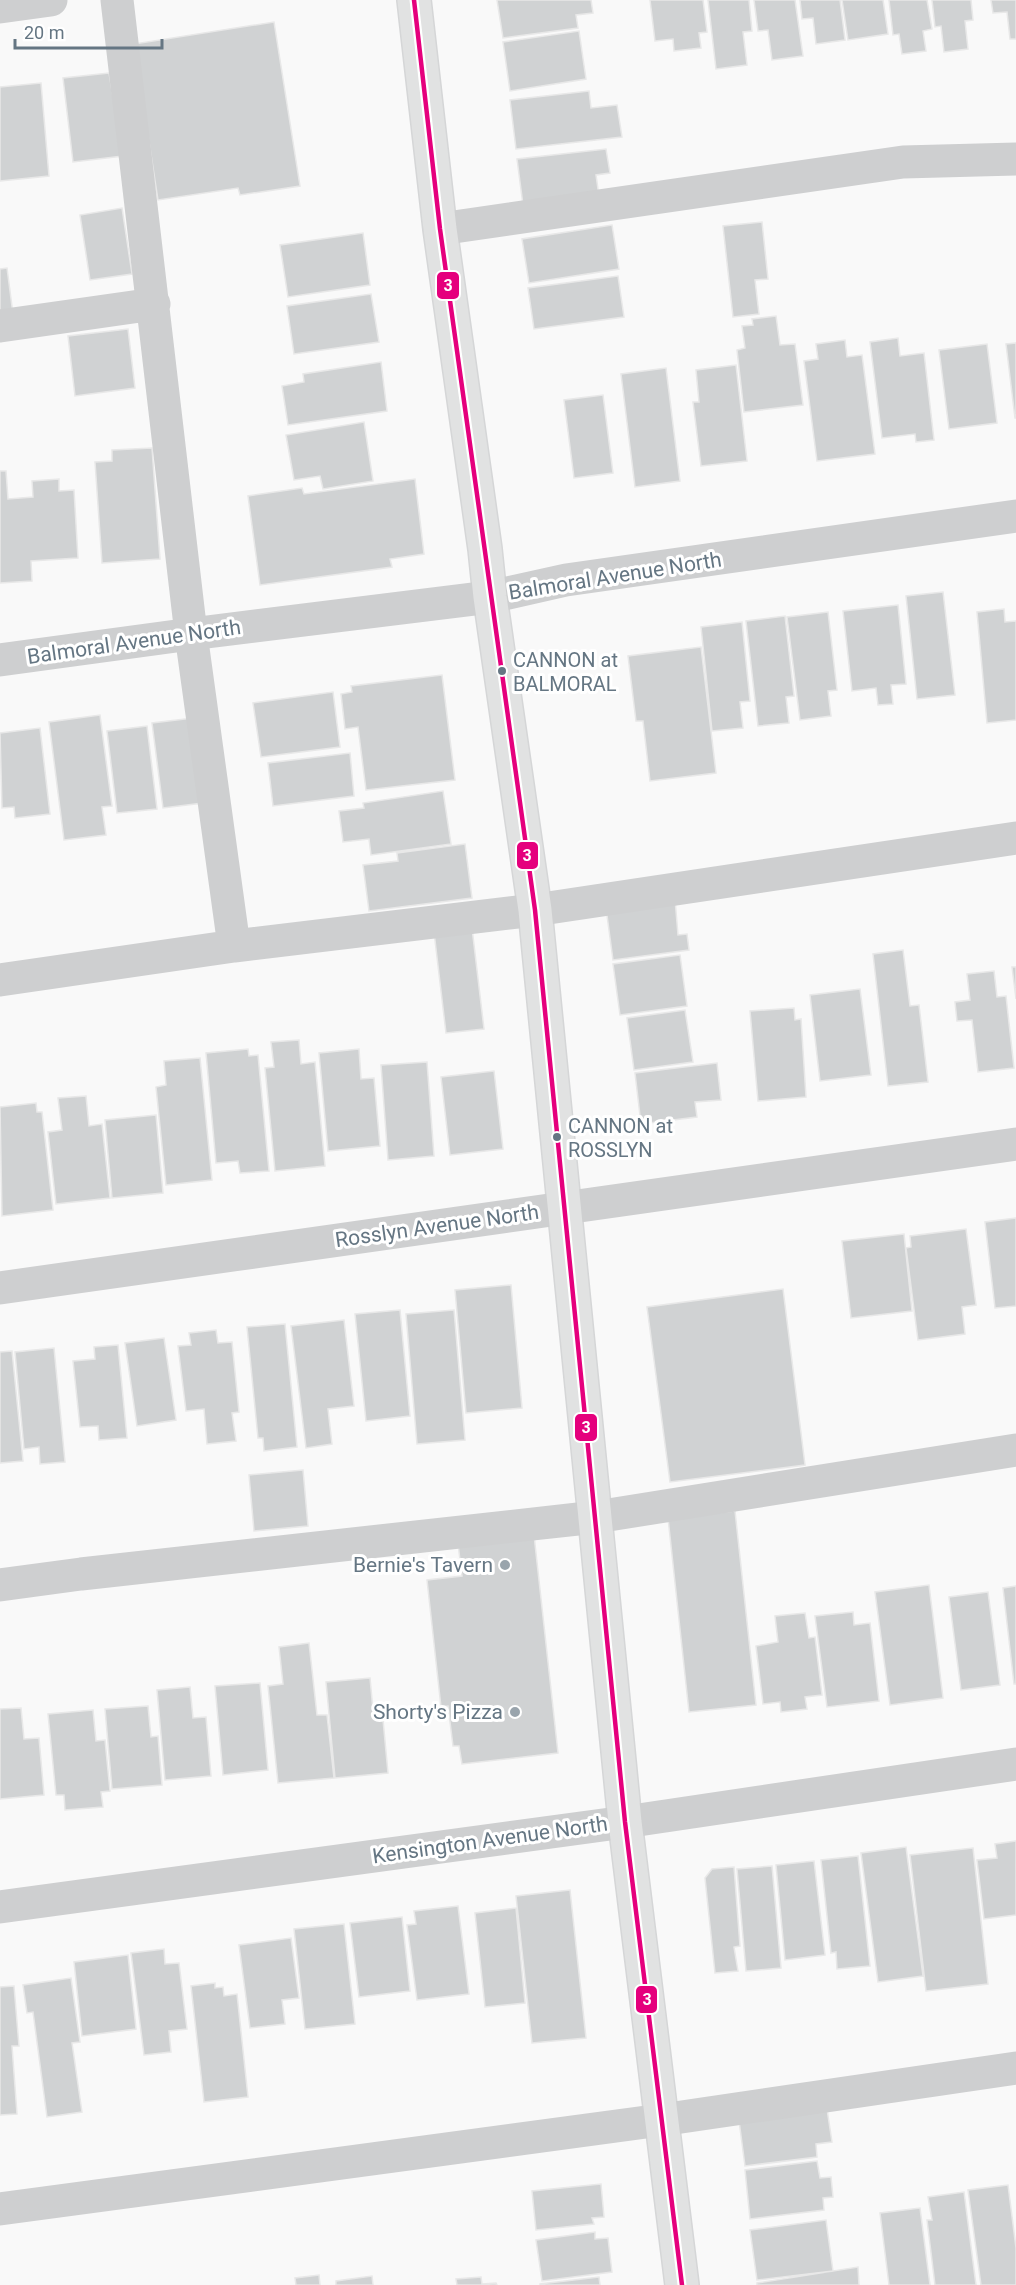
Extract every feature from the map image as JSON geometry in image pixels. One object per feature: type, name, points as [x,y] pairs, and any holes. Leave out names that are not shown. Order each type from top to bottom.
[{"type":"main road","points":[[414,0],[440,229],[535,910],[626,1822],[682,2285]]},
{"type":"street","points":[[0,7],[51,0]]},
{"type":"street","points":[[117,0],[191,634],[234,946]]},
{"type":"street","points":[[440,229],[903,162],[1016,159]]},
{"type":"street","points":[[0,326],[154,304]]},
{"type":"street","name":"Balmoral Avenue North","points":[[0,660],[490,597],[566,580],[1016,516]]},
{"type":"street","points":[[0,980],[234,946],[535,910],[1016,838]]},
{"type":"street","name":"Rosslyn Avenue North","points":[[0,1288],[1016,1144]]},
{"type":"street","points":[[0,1585],[596,1517],[1016,1450]]},
{"type":"street","name":"Kensington Avenue North","points":[[0,1907],[626,1822],[1016,1764]]},
{"type":"street","points":[[0,2209],[661,2120],[1016,2068]]},
{"type":"building","points":[[497,0],[591,0],[593,13],[576,15],[578,28],[503,38]]},
{"type":"building","points":[[650,0],[703,0],[707,32],[699,33],[701,48],[674,51],[673,39],[655,41]]},
{"type":"building","points":[[708,0],[749,0],[752,31],[743,32],[747,65],[716,69]]},
{"type":"building","points":[[754,0],[795,0],[803,56],[772,60],[768,30],[758,31]]},
{"type":"building","points":[[800,0],[840,0],[845,40],[816,44],[813,18],[802,19]]},
{"type":"building","points":[[842,0],[883,0],[888,34],[848,40]]},
{"type":"building","points":[[889,0],[927,0],[932,29],[923,31],[926,51],[902,54],[899,34],[893,35]]},
{"type":"building","points":[[932,0],[971,0],[973,20],[965,21],[968,49],[944,52],[941,26],[935,27]]},
{"type":"building","points":[[991,0],[1016,0],[1016,39],[1010,39],[1007,12],[993,13]]},
{"type":"building","points":[[274,22],[300,186],[240,195],[238,188],[158,200],[134,44]]},
{"type":"building","points":[[579,31],[586,79],[510,91],[503,42]]},
{"type":"building","points":[[109,73],[123,156],[73,162],[63,78]]},
{"type":"building","points":[[41,83],[49,176],[0,181],[0,87]]},
{"type":"building","points":[[589,91],[591,108],[617,105],[622,137],[516,149],[510,100]]},
{"type":"building","points":[[606,149],[610,173],[596,175],[599,196],[523,205],[517,159]]},
{"type":"building","points":[[122,208],[132,274],[90,280],[80,215]]},
{"type":"building","points":[[762,222],[768,279],[755,280],[759,314],[733,317],[723,226]]},
{"type":"building","points":[[612,225],[619,269],[529,283],[522,239]]},
{"type":"building","points":[[363,233],[370,285],[288,297],[280,245]]},
{"type":"building","points":[[7,268],[13,314],[0,316],[0,269]]},
{"type":"building","points":[[618,276],[624,317],[534,329],[528,288]]},
{"type":"building","points":[[371,294],[379,342],[294,354],[287,306]]},
{"type":"building","points":[[776,316],[780,345],[795,344],[803,405],[744,412],[737,350],[745,348],[742,326],[753,325],[752,319]]},
{"type":"building","points":[[128,329],[135,388],[75,396],[68,336]]},
{"type":"building","points":[[898,338],[900,356],[924,353],[934,440],[916,442],[915,434],[882,438],[870,342]]},
{"type":"building","points":[[845,340],[847,357],[862,355],[875,454],[817,461],[804,361],[818,359],[816,344]]},
{"type":"building","points":[[1016,343],[1016,418],[1015,418],[1006,344]]},
{"type":"building","points":[[987,344],[997,423],[949,429],[939,350]]},
{"type":"building","points":[[381,362],[387,411],[288,425],[282,386],[304,382],[303,374]]},
{"type":"building","points":[[736,365],[747,461],[701,466],[693,402],[699,402],[696,370]]},
{"type":"building","points":[[666,368],[680,481],[635,487],[621,374]]},
{"type":"building","points":[[603,395],[613,473],[574,478],[564,400]]},
{"type":"building","points":[[364,422],[373,481],[323,489],[320,476],[294,480],[286,435]]},
{"type":"building","points":[[152,448],[160,559],[102,563],[95,462],[112,461],[112,450]]},
{"type":"building","points":[[0,471],[6,471],[8,499],[33,497],[32,481],[59,479],[59,491],[74,490],[78,558],[31,561],[32,581],[0,583]]},
{"type":"building","points":[[415,479],[424,554],[390,559],[392,567],[260,585],[248,496],[302,488],[304,494]]},
{"type":"building","points":[[943,592],[955,695],[917,699],[906,596]]},
{"type":"building","points":[[898,605],[906,684],[891,685],[893,704],[878,705],[876,688],[852,691],[843,611]]},
{"type":"building","points":[[1004,609],[1005,622],[1016,621],[1016,720],[987,723],[977,612]]},
{"type":"building","points":[[828,612],[837,690],[828,691],[831,716],[800,720],[787,617]]},
{"type":"building","points":[[785,616],[794,696],[786,697],[789,723],[758,726],[746,621]]},
{"type":"building","points":[[742,622],[750,701],[740,702],[743,728],[712,731],[701,627]]},
{"type":"building","points":[[701,647],[716,773],[650,781],[643,721],[636,721],[628,656]]},
{"type":"building","points":[[442,675],[455,780],[366,790],[358,727],[345,729],[341,694],[352,692],[351,686]]},
{"type":"building","points":[[333,692],[340,747],[261,757],[253,703]]},
{"type":"building","points":[[100,715],[112,806],[102,807],[106,835],[64,840],[49,722]]},
{"type":"building","points":[[193,718],[203,803],[163,808],[152,723]]},
{"type":"building","points":[[147,726],[157,809],[117,813],[107,731]]},
{"type":"building","points":[[40,728],[50,814],[15,818],[14,807],[2,808],[0,733]]},
{"type":"building","points":[[350,753],[354,796],[273,806],[268,763]]},
{"type":"building","points":[[443,791],[451,844],[371,855],[369,839],[343,842],[339,811],[364,808],[363,803]]},
{"type":"building","points":[[465,844],[472,898],[369,911],[363,865],[398,861],[397,853]]},
{"type":"building","points":[[675,899],[678,935],[687,934],[689,950],[613,960],[606,908]]},
{"type":"building","points":[[472,928],[484,1029],[446,1033],[434,932]]},
{"type":"building","points":[[903,950],[910,1006],[919,1005],[928,1082],[888,1086],[873,954]]},
{"type":"building","points":[[680,955],[687,1006],[620,1015],[613,964]]},
{"type":"building","points":[[1012,967],[1016,967],[1016,999]]},
{"type":"building","points":[[994,971],[997,997],[1006,996],[1014,1068],[978,1072],[972,1020],[957,1021],[955,1002],[970,1000],[967,974]]},
{"type":"building","points":[[860,989],[871,1075],[820,1081],[810,995]]},
{"type":"building","points":[[794,1008],[795,1020],[801,1019],[806,1097],[758,1101],[750,1011]]},
{"type":"building","points":[[685,1010],[693,1062],[634,1070],[627,1018]]},
{"type":"building","points":[[299,1040],[301,1064],[315,1062],[325,1166],[275,1171],[265,1068],[274,1067],[271,1042]]},
{"type":"building","points":[[248,1049],[249,1056],[258,1055],[269,1171],[240,1173],[238,1161],[216,1163],[206,1053]]},
{"type":"building","points":[[359,1049],[361,1079],[374,1078],[380,1146],[328,1151],[319,1053]]},
{"type":"building","points":[[200,1058],[212,1180],[166,1185],[156,1087],[166,1085],[164,1061]]},
{"type":"building","points":[[427,1062],[434,1156],[388,1160],[381,1065]]},
{"type":"building","points":[[717,1063],[721,1100],[695,1102],[697,1117],[641,1124],[635,1073]]},
{"type":"building","points":[[494,1071],[503,1149],[450,1155],[441,1077]]},
{"type":"building","points":[[86,1096],[89,1126],[102,1124],[110,1198],[56,1204],[48,1132],[62,1130],[58,1098]]},
{"type":"building","points":[[36,1103],[37,1112],[42,1112],[53,1210],[2,1216],[0,1107]]},
{"type":"building","points":[[156,1115],[163,1193],[112,1198],[105,1120]]},
{"type":"building","points":[[1016,1218],[1016,1306],[995,1308],[985,1222]]},
{"type":"building","points":[[966,1229],[976,1305],[962,1307],[965,1334],[918,1340],[906,1248],[911,1247],[910,1236]]},
{"type":"building","points":[[904,1234],[912,1311],[851,1318],[842,1241]]},
{"type":"building","points":[[511,1285],[522,1408],[466,1413],[455,1290]]},
{"type":"building","points":[[783,1289],[805,1465],[670,1482],[647,1307]]},
{"type":"building","points":[[400,1310],[410,1416],[366,1421],[355,1314]]},
{"type":"building","points":[[454,1310],[465,1440],[417,1444],[406,1314]]},
{"type":"building","points":[[344,1320],[354,1406],[328,1409],[332,1444],[306,1448],[291,1326]]},
{"type":"building","points":[[285,1324],[297,1447],[264,1451],[263,1438],[258,1438],[247,1327]]},
{"type":"building","points":[[216,1330],[218,1343],[232,1342],[239,1412],[232,1413],[236,1441],[207,1444],[204,1409],[186,1411],[178,1346],[191,1345],[189,1333]]},
{"type":"building","points":[[164,1338],[176,1420],[137,1426],[125,1343]]},
{"type":"building","points":[[118,1345],[127,1438],[99,1440],[98,1426],[80,1427],[73,1361],[95,1359],[94,1347]]},
{"type":"building","points":[[54,1348],[65,1462],[40,1464],[39,1447],[24,1449],[15,1352]]},
{"type":"building","points":[[12,1351],[23,1461],[0,1463],[0,1352]]},
{"type":"building","points":[[303,1470],[308,1526],[254,1531],[249,1475]]},
{"type":"building","points":[[735,1511],[756,1705],[689,1712],[668,1518]]},
{"type":"building","points":[[534,1535],[558,1753],[462,1764],[459,1746],[453,1746],[448,1706],[441,1707],[427,1580],[462,1576],[458,1544]]},
{"type":"building","points":[[929,1585],[943,1698],[890,1705],[875,1592]]},
{"type":"building","points":[[1016,1586],[1016,1684],[1014,1684],[1003,1588]]},
{"type":"building","points":[[988,1592],[1000,1685],[961,1690],[949,1597]]},
{"type":"building","points":[[853,1612],[854,1625],[870,1623],[879,1701],[827,1707],[815,1616]]},
{"type":"building","points":[[805,1613],[809,1638],[815,1637],[822,1695],[805,1697],[807,1709],[781,1712],[780,1702],[763,1704],[756,1646],[778,1642],[775,1616]]},
{"type":"building","points":[[309,1643],[317,1715],[327,1715],[334,1778],[278,1783],[268,1686],[283,1684],[279,1647]]},
{"type":"building","points":[[370,1678],[373,1710],[382,1709],[388,1773],[335,1778],[326,1682]]},
{"type":"building","points":[[260,1683],[268,1770],[223,1775],[215,1686]]},
{"type":"building","points":[[190,1687],[193,1718],[206,1717],[211,1776],[165,1780],[157,1690]]},
{"type":"building","points":[[148,1706],[151,1737],[158,1736],[162,1785],[112,1789],[105,1709]]},
{"type":"building","points":[[21,1708],[24,1739],[39,1738],[44,1795],[0,1799],[0,1709]]},
{"type":"building","points":[[93,1710],[96,1741],[105,1740],[110,1791],[101,1792],[103,1807],[65,1810],[64,1795],[56,1795],[48,1714]]},
{"type":"building","points":[[1016,1841],[1016,1915],[984,1919],[977,1860],[997,1858],[995,1844]]},
{"type":"building","points":[[906,1847],[923,1976],[878,1982],[861,1853]]},
{"type":"building","points":[[973,1848],[988,1984],[926,1991],[910,1855]]},
{"type":"building","points":[[858,1856],[870,1966],[837,1969],[836,1952],[831,1953],[821,1860]]},
{"type":"building","points":[[814,1861],[825,1955],[785,1960],[776,1865]]},
{"type":"building","points":[[772,1866],[781,1968],[746,1971],[737,1869]]},
{"type":"building","points":[[734,1867],[740,1946],[734,1947],[738,1971],[715,1973],[705,1878],[712,1869]]},
{"type":"building","points":[[570,1890],[586,2038],[532,2043],[516,1896]]},
{"type":"building","points":[[458,1906],[469,1994],[417,2000],[407,1925],[416,1924],[414,1911]]},
{"type":"building","points":[[516,1908],[525,2003],[485,2007],[475,1913]]},
{"type":"building","points":[[402,1917],[410,1991],[359,1997],[350,1923]]},
{"type":"building","points":[[344,1924],[355,2024],[305,2029],[294,1929]]},
{"type":"building","points":[[291,1938],[299,1998],[282,2000],[285,2024],[250,2028],[239,1945]]},
{"type":"building","points":[[164,1949],[165,1964],[179,1963],[187,2029],[169,2031],[171,2052],[144,2055],[131,1953]]},
{"type":"building","points":[[128,1955],[136,2029],[82,2036],[74,1962]]},
{"type":"building","points":[[71,1978],[80,2042],[72,2043],[82,2112],[47,2117],[33,2012],[27,2013],[23,1985]]},
{"type":"building","points":[[215,1983],[215,1988],[223,1987],[224,1996],[237,1994],[248,2097],[204,2102],[191,1986]]},
{"type":"building","points":[[14,1986],[19,2046],[12,2046],[17,2114],[0,2115],[0,1987]]},
{"type":"building","points":[[827,2109],[832,2142],[816,2144],[817,2157],[745,2166],[738,2113]]},
{"type":"building","points":[[817,2161],[820,2178],[831,2177],[833,2197],[823,2198],[824,2210],[750,2219],[745,2170]]},
{"type":"building","points":[[601,2184],[604,2217],[592,2218],[594,2224],[536,2230],[532,2191]]},
{"type":"building","points":[[1008,2185],[1016,2248],[1016,2285],[981,2285],[968,2190]]},
{"type":"building","points":[[964,2192],[976,2285],[935,2285],[927,2220],[932,2220],[928,2197]]},
{"type":"building","points":[[920,2208],[930,2285],[889,2285],[880,2213]]},
{"type":"building","points":[[826,2220],[833,2271],[757,2280],[750,2230]]},
{"type":"building","points":[[595,2232],[595,2239],[608,2238],[612,2272],[542,2281],[536,2240]]},
{"type":"building","points":[[858,2267],[859,2285],[757,2285],[757,2283]]},
{"type":"building","points":[[319,2275],[320,2285],[296,2285],[295,2278]]},
{"type":"building","points":[[372,2276],[373,2285],[336,2285],[336,2281]]},
{"type":"building","points":[[481,2277],[482,2284],[496,2283],[497,2285],[457,2285],[456,2279]]},
{"type":"building","points":[[599,2277],[600,2285],[540,2285],[540,2284]]},
{"type":"transit line","name":"3","points":[[414,0],[440,229],[535,910],[625,1822],[682,2285]]},
{"type":"place","name":"CANNON at BALMORAL","points":[[502,671]]},
{"type":"place","name":"CANNON at ROSSLYN","points":[[557,1137]]},
{"type":"place","name":"Bernie's Tavern","points":[[505,1565]]},
{"type":"place","name":"Shorty's Pizza","points":[[515,1712]]}]
